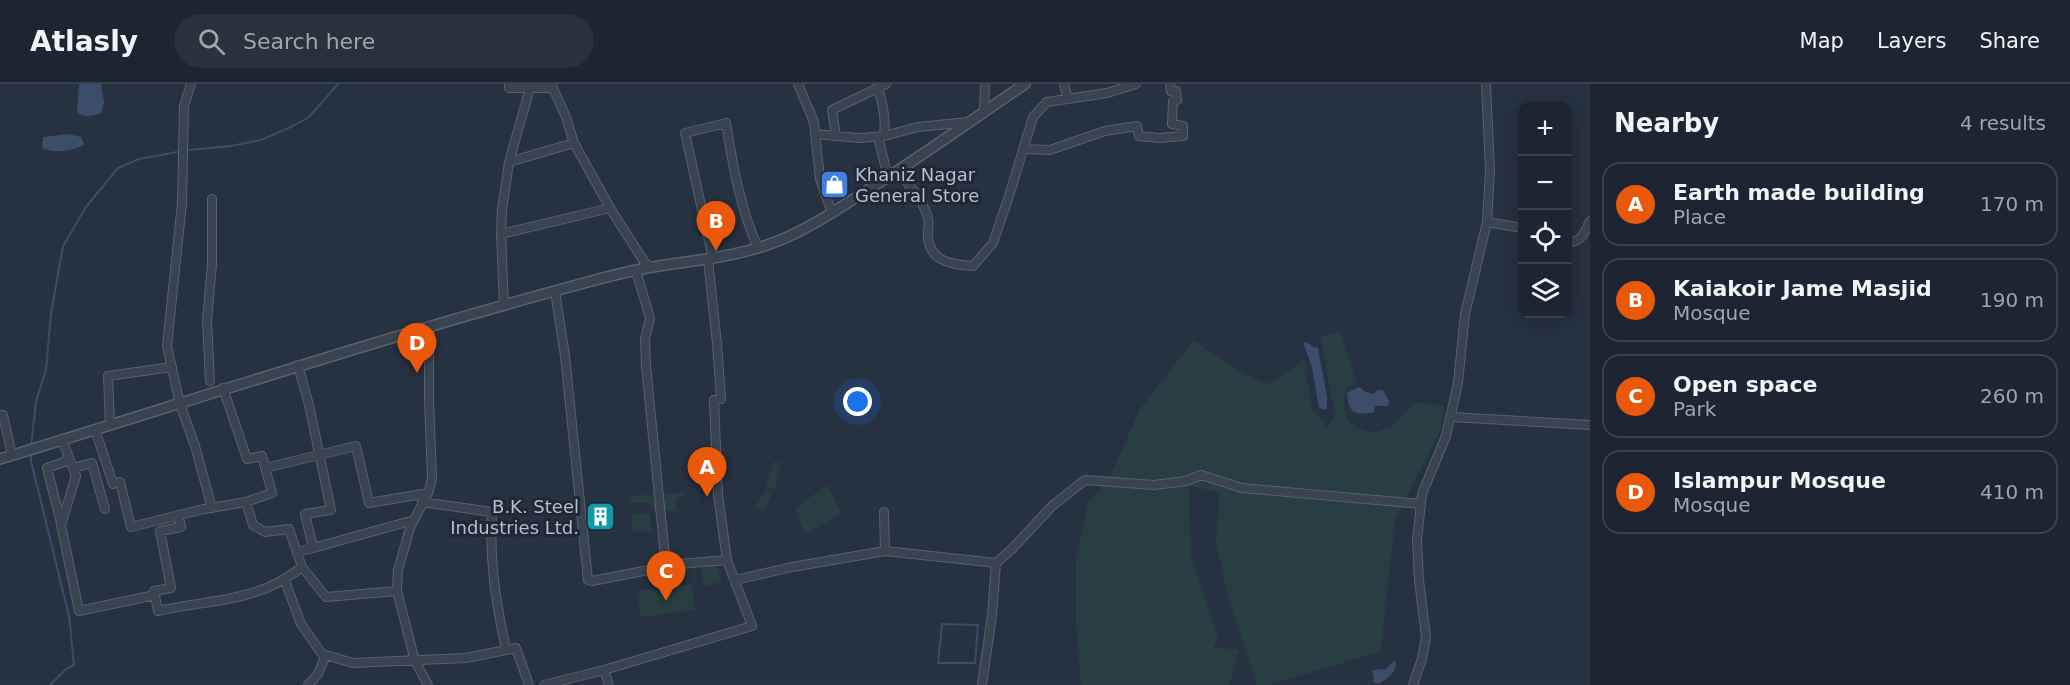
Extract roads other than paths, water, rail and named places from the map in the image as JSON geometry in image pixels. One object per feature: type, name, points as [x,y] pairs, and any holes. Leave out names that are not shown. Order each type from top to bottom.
[{"type":"street","points":[[191,84],[184,106],[183,203],[167,346],[180,404],[195,446],[212,508]]},
{"type":"street","points":[[509,84],[509,88],[551,86],[566,117],[574,143],[610,208],[645,263],[652,267]]},
{"type":"street","points":[[984,113],[985,84]]},
{"type":"street","points":[[0,459],[429,326],[652,267],[710,259],[758,248],[802,230],[831,213],[899,171],[1025,84]]},
{"type":"street","points":[[1064,84],[1068,99]]},
{"type":"street","points":[[899,171],[929,220],[927,235],[929,246],[939,259],[954,265],[973,266],[993,243],[1033,117],[1047,102],[1107,93],[1136,84]]},
{"type":"street","points":[[1023,149],[1050,150],[1106,131],[1137,126],[1139,136],[1159,138],[1183,136],[1183,126],[1172,124],[1173,101],[1177,100],[1176,91],[1171,91],[1170,84]]},
{"type":"street","points":[[1413,685],[1422,659],[1426,637],[1417,540],[1422,494],[1446,436],[1451,417],[1458,383],[1465,314],[1487,222],[1490,170],[1486,84]]},
{"type":"street","points":[[802,85],[815,134],[820,179],[831,213]]},
{"type":"street","points":[[836,136],[832,110],[882,86],[885,122],[881,136],[888,177]]},
{"type":"street","points":[[504,306],[501,234],[503,201],[509,162],[530,88]]},
{"type":"street","points":[[815,134],[860,138],[975,119]]},
{"type":"street","points":[[885,122],[903,131]]},
{"type":"street","points":[[544,685],[604,670],[752,626],[727,560],[718,495],[714,400],[721,399],[710,259],[685,133],[726,123],[741,200],[758,248]]},
{"type":"street","points":[[509,162],[574,143]]},
{"type":"street","points":[[210,381],[207,320],[212,264],[212,199]]},
{"type":"street","points":[[501,234],[610,208]]},
{"type":"street","points":[[1572,242],[1581,238],[1590,221]]},
{"type":"street","points":[[1487,222],[1518,227]]},
{"type":"street","points":[[636,271],[650,318],[645,339],[646,366],[666,567]]},
{"type":"street","points":[[555,291],[565,356],[588,580],[727,560]]},
{"type":"street","points":[[428,685],[415,662],[397,591],[398,570],[414,520],[428,493],[432,479],[429,326]]},
{"type":"street","points":[[298,365],[331,510],[305,514],[313,548]]},
{"type":"street","points":[[110,425],[108,376],[172,367]]},
{"type":"street","points":[[95,429],[113,483],[120,482],[131,527],[246,502],[272,493],[262,456],[247,459],[223,388]]},
{"type":"street","points":[[1451,417],[1590,424]]},
{"type":"street","points":[[1,419],[12,455]]},
{"type":"street","points":[[61,525],[76,477],[62,439]]},
{"type":"street","points":[[265,468],[356,446],[369,503],[428,493]]},
{"type":"street","points":[[105,509],[92,463],[47,468],[79,611],[155,595]]},
{"type":"street","points":[[982,685],[992,615],[996,563],[1052,506],[1085,480],[1154,485],[1186,481],[1201,475],[1242,488],[1421,504]]},
{"type":"street","points":[[246,502],[253,525],[265,532],[289,529],[302,567],[326,597],[397,591]]},
{"type":"street","points":[[423,502],[492,512],[490,545],[493,585],[506,650]]},
{"type":"street","points":[[884,512],[885,551]]},
{"type":"street","points":[[178,515],[181,527],[160,531],[171,588],[154,591],[158,611],[251,595],[285,581],[302,567]]},
{"type":"street","points":[[297,552],[414,520]]},
{"type":"street","points":[[735,580],[792,567],[885,551],[996,563]]},
{"type":"street","points":[[285,581],[301,624],[322,654],[353,663],[415,662],[466,658],[516,648],[529,685]]},
{"type":"street","points":[[308,685],[318,674],[326,655]]},
{"type":"street","points":[[604,670],[609,685]]},
{"type":"water","points":[[79,84],[101,84],[104,103],[101,113],[85,116],[77,112]]},
{"type":"water","points":[[68,134],[81,137],[84,145],[63,151],[42,148],[43,137]]},
{"type":"water","points":[[1307,342],[1318,348],[1327,397],[1327,410],[1319,408],[1312,367],[1303,343]]},
{"type":"water","points":[[1360,387],[1373,394],[1377,390],[1383,390],[1389,401],[1388,406],[1375,406],[1374,412],[1361,414],[1353,411],[1347,392]]},
{"type":"water","points":[[1394,661],[1396,667],[1385,680],[1378,684],[1372,682],[1374,678],[1372,671],[1384,670]]},
{"type":"waterway","points":[[189,150],[231,146],[261,140],[293,126],[309,117],[338,84]]},
{"type":"waterway","points":[[31,446],[36,401],[46,370],[51,313],[63,246],[86,207],[118,168],[139,159],[177,152]]},
{"type":"waterway","points":[[31,452],[31,461],[69,616],[74,665],[66,669],[50,685]]},
{"type":"waterway","points":[[942,624],[978,625],[975,663],[938,663],[942,624]]},
{"type":"place","name":"Khaniz Nagar General Store","points":[[834,184]]},
{"type":"place","name":"Kaiakoir Jame Masjid","points":[[716,251]]},
{"type":"place","name":"Islampur Mosque","points":[[417,373]]},
{"type":"place","name":"Earth made building","points":[[707,497]]},
{"type":"place","name":"B.K. Steel Industries Ltd.","points":[[600,516]]},
{"type":"place","name":"Open space","points":[[666,601]]}]
